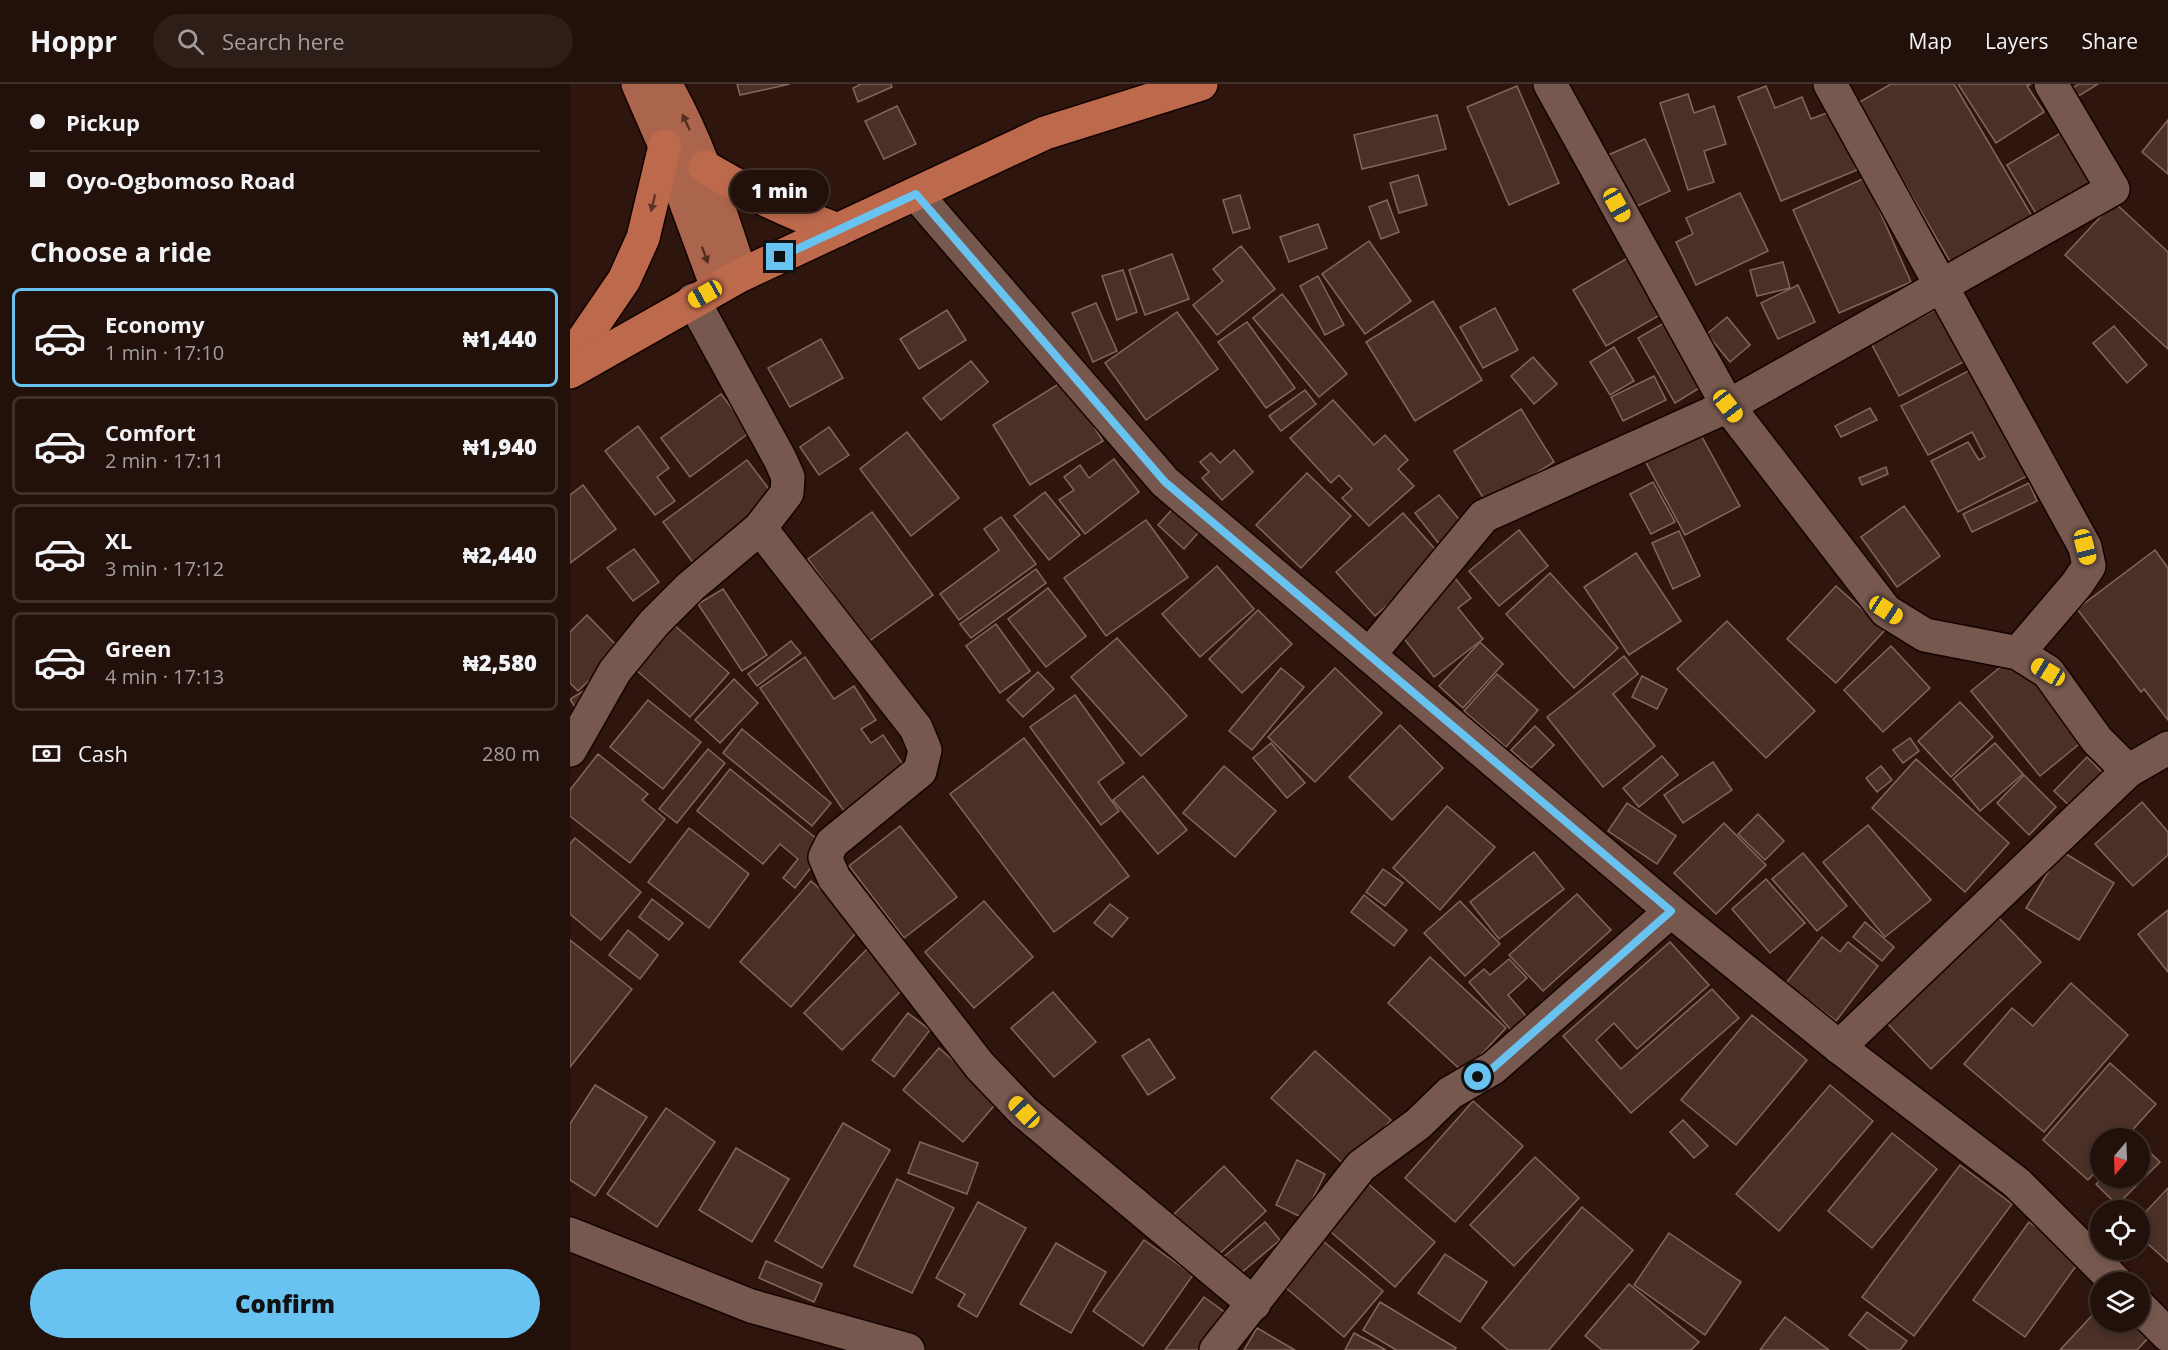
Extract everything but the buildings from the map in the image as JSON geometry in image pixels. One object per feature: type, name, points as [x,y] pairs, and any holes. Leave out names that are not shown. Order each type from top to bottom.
[{"type":"highway","points":[[570,372],[717,288],[1045,134],[1201,84]]},
{"type":"highway","points":[[570,359],[624,280],[643,238],[666,146]]},
{"type":"highway","points":[[705,167],[788,212],[838,230]]},
{"type":"main road","points":[[638,84],[666,146],[717,288]]},
{"type":"main road","points":[[665,84],[685,117],[705,167],[717,288]]},
{"type":"street","points":[[1550,84],[1728,406],[1886,610],[1924,635],[2018,653],[2048,672],[2097,740],[2128,771]]},
{"type":"street","points":[[1830,84],[2085,547],[2089,566],[2078,584],[2018,653]]},
{"type":"street","points":[[1369,655],[1484,516],[1728,406],[2113,189],[2051,84]]},
{"type":"street","points":[[916,194],[1165,482],[1671,911],[1839,1047],[2017,1183],[2106,1272]]},
{"type":"street","points":[[570,750],[615,671],[654,623],[690,587],[760,528],[787,493],[788,477],[717,288]]},
{"type":"street","points":[[760,528],[916,729],[925,750],[920,771],[832,843],[825,857],[834,878],[980,1066],[1024,1112],[1254,1304]]},
{"type":"street","points":[[1839,1047],[2128,771],[2168,748]]},
{"type":"street","points":[[1216,1350],[1361,1166],[1418,1124],[1450,1094],[1493,1068],[1671,911]]},
{"type":"street","points":[[570,1234],[751,1306],[908,1350]]},
{"type":"street","points":[[2150,1317],[2168,1335]]},
{"type":"route","points":[[780,257],[916,194],[1165,482],[1671,911],[1493,1068],[1478,1077]]}]
